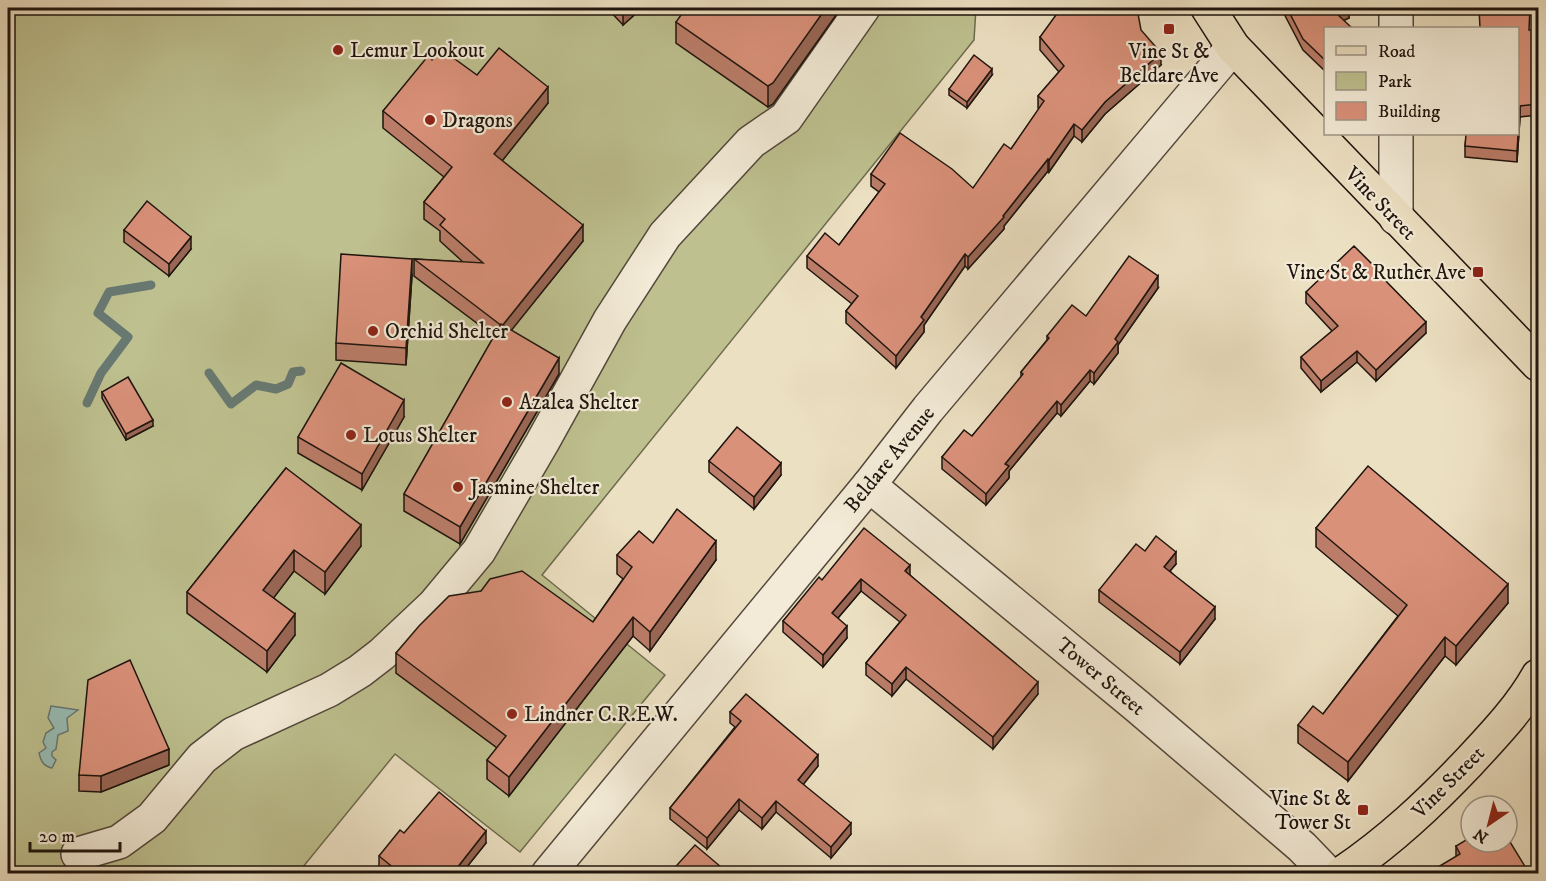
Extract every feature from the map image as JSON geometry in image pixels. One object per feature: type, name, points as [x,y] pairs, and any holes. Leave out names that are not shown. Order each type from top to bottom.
[{"type":"main road","name":"Vine Street","points":[[1208,8],[1233,47],[1539,364]]},
{"type":"main road","name":"Vine Street","points":[[1341,873],[1376,850],[1430,803],[1498,732],[1539,676]]},
{"type":"street","points":[[78,854],[119,842],[152,818],[202,758],[233,735],[329,690],[360,671],[382,654],[434,605],[479,550],[610,320],[665,235],[751,142],[786,118],[863,8]]},
{"type":"street","points":[[1396,8],[1396,27]]},
{"type":"street","name":"Beldare Avenue","points":[[548,873],[869,485],[928,409],[1233,47]]},
{"type":"street","points":[[1396,135],[1396,218]]},
{"type":"street","name":"Tower Street","points":[[869,485],[1137,706],[1302,847],[1328,873]]},
{"type":"green space","points":[[8,8],[976,8],[974,40],[542,575],[665,675],[520,852],[395,754],[298,873],[8,873]]},
{"type":"water","points":[[51,706],[78,710],[67,718],[68,731],[58,735],[56,749],[52,752],[56,760],[52,768],[43,763],[39,753],[46,748],[43,742],[46,733],[54,728],[48,718]]},
{"type":"building","points":[[686,8],[826,8],[773,83],[768,86],[676,22]]},
{"type":"building","points":[[1061,8],[1137,8],[1141,30],[1161,53],[1105,102],[1082,130],[1074,124],[1004,217],[968,257],[965,254],[921,317],[924,320],[896,356],[846,311],[858,296],[807,256],[825,233],[839,245],[885,184],[871,174],[900,133],[952,169],[973,188],[1004,144],[1011,149],[1044,101],[1038,96],[1064,66],[1040,37]]},
{"type":"building","points":[[1287,8],[1347,8],[1336,13],[1351,27],[1324,27],[1324,59],[1303,39]]},
{"type":"building","points":[[1479,8],[1530,8],[1532,70],[1539,70],[1539,104],[1520,106],[1519,121],[1519,27],[1480,27]]},
{"type":"building","points":[[499,48],[548,87],[494,154],[583,225],[502,326],[414,259],[483,263],[440,225],[445,219],[424,202],[452,167],[383,111],[428,56],[432,60],[441,49],[477,75]]},
{"type":"building","points":[[974,55],[992,69],[967,102],[949,89]]},
{"type":"building","points":[[1466,135],[1518,135],[1517,151],[1465,146]]},
{"type":"building","points":[[147,201],[191,237],[169,264],[124,230]]},
{"type":"building","points":[[1354,246],[1426,322],[1376,370],[1357,351],[1321,381],[1301,357],[1338,326],[1306,292]]},
{"type":"building","name":"Orchid Shelter","points":[[341,254],[412,259],[406,348],[336,343]]},
{"type":"building","points":[[1129,256],[1158,276],[1115,339],[1118,342],[1094,373],[1090,370],[1061,405],[1057,401],[1005,464],[1009,466],[986,494],[942,457],[964,430],[972,436],[1023,374],[1021,372],[1072,305],[1086,316]]},
{"type":"building","points":[[501,324],[559,358],[460,527],[404,494]]},
{"type":"building","name":"Lotus Shelter","points":[[341,363],[404,400],[362,474],[298,437]]},
{"type":"building","points":[[128,377],[153,420],[126,434],[102,392]]},
{"type":"building","points":[[737,427],[781,463],[754,497],[709,461]]},
{"type":"building","points":[[1368,466],[1508,584],[1456,646],[1445,637],[1348,762],[1298,725],[1313,706],[1323,714],[1407,605],[1316,528]]},
{"type":"building","points":[[286,468],[361,525],[325,572],[294,550],[263,590],[295,614],[267,651],[187,592]]},
{"type":"building","name":"Lindner C.R.E.W.","points":[[677,509],[716,541],[650,632],[633,617],[509,777],[487,760],[506,736],[396,653],[449,596],[481,591],[490,579],[522,571],[593,622],[632,567],[617,555],[639,531],[653,543]]},
{"type":"building","points":[[864,528],[910,565],[905,571],[1038,682],[993,737],[906,667],[892,684],[866,663],[906,615],[861,579],[832,613],[847,626],[823,655],[783,621],[819,577],[822,580]]},
{"type":"building","points":[[1156,536],[1176,552],[1164,567],[1215,607],[1180,652],[1099,590],[1136,544],[1145,551]]},
{"type":"building","points":[[130,660],[169,749],[101,776],[79,775],[88,680]]},
{"type":"building","points":[[746,694],[818,755],[798,780],[851,823],[831,847],[776,801],[762,818],[739,799],[707,838],[670,808],[741,721],[730,712]]},
{"type":"building","points":[[439,792],[486,831],[453,873],[400,873],[379,856],[400,830],[404,833]]},
{"type":"building","points":[[695,845],[728,873],[670,873]]},
{"type":"building","points":[[1460,854],[1517,854],[1529,873],[1428,873]]},
{"type":"waterway","points":[[87,403],[101,373],[128,337],[98,313],[109,292],[151,285]]},
{"type":"waterway","points":[[209,373],[231,404],[256,385],[276,389],[288,384],[293,372],[301,371]]},
{"type":"place","name":"Vine St & Beldare Ave","points":[[1169,29]]},
{"type":"place","name":"Lemur Lookout","points":[[338,50]]},
{"type":"place","name":"Dragons","points":[[430,120]]},
{"type":"place","name":"Vine St & Ruther Ave","points":[[1478,272]]},
{"type":"place","name":"Orchid Shelter","points":[[373,331]]},
{"type":"place","name":"Azalea Shelter","points":[[507,402]]},
{"type":"place","name":"Lotus Shelter","points":[[351,435]]},
{"type":"place","name":"Jasmine Shelter","points":[[458,487]]},
{"type":"place","name":"Lindner C.R.E.W.","points":[[512,714]]},
{"type":"place","name":"Vine St & Tower St","points":[[1363,810]]}]
